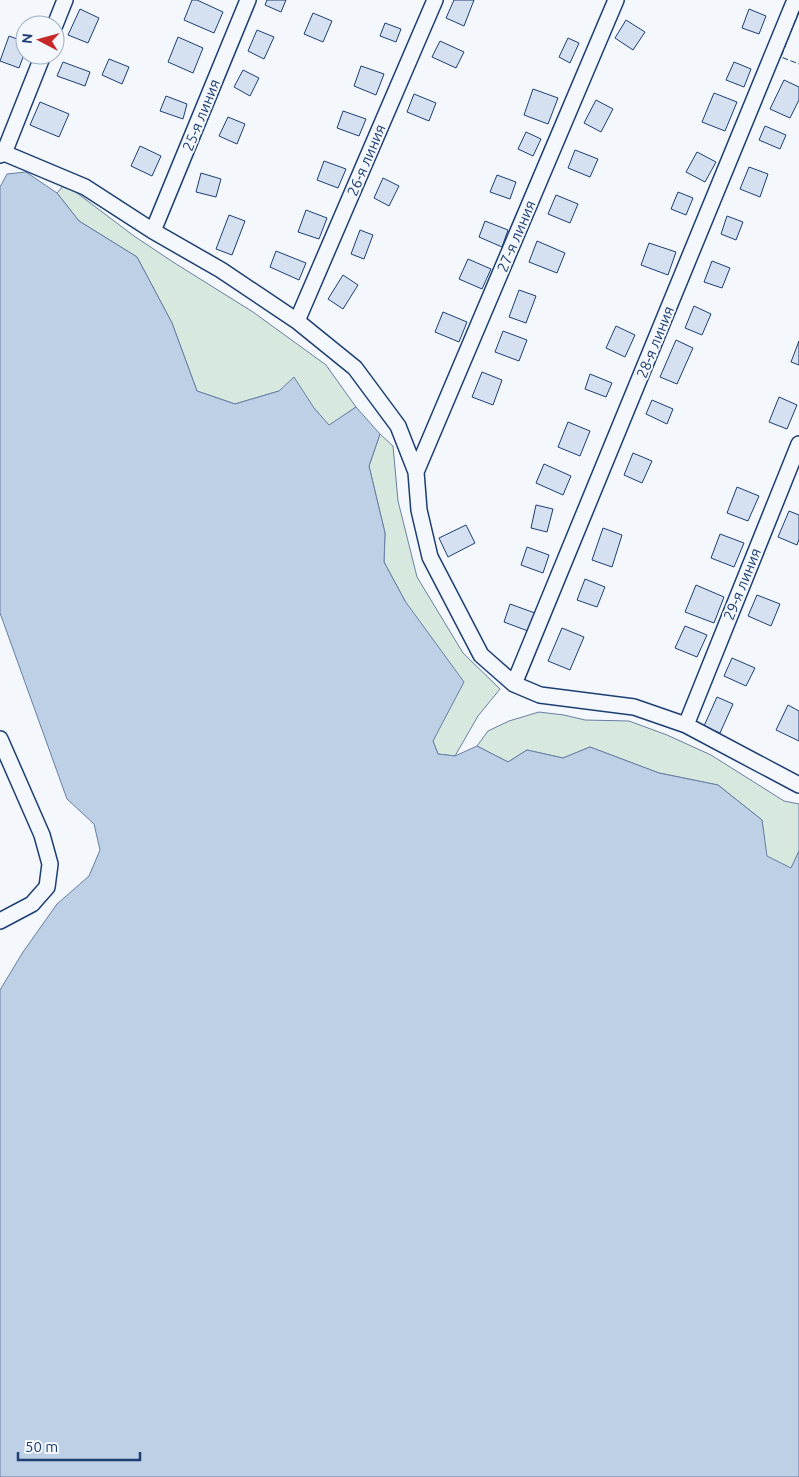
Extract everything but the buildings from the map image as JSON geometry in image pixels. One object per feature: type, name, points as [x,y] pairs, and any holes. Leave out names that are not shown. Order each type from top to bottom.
[{"type":"street","points":[[59,15],[65,0]]},
{"type":"street","name":"25-я линия","points":[[153,231],[248,0]]},
{"type":"street","name":"26-я линия","points":[[298,321],[435,0]]},
{"type":"street","name":"27-я линия","points":[[416,472],[616,0]]},
{"type":"street","name":"28-я линия","points":[[514,684],[795,0]]},
{"type":"street","points":[[39,65],[2,154],[85,187],[153,231],[221,270],[298,321],[355,368],[398,426],[416,472],[419,510],[430,557],[481,655],[514,684],[540,695],[634,707],[686,724],[799,785]]},
{"type":"street","name":"29-я линия","points":[[686,724],[799,444]]},
{"type":"street","points":[[0,739],[42,835],[50,864],[47,887],[32,904],[0,921]]},
{"type":"shaded area","points":[[65,184],[134,236],[253,312],[326,365],[356,407],[329,426],[314,408],[279,391],[235,404],[197,391],[172,323],[137,257],[79,221],[57,193]]},
{"type":"shaded area","points":[[380,434],[393,446],[398,501],[417,577],[463,653],[500,689],[478,716],[455,756],[438,754],[433,741],[439,728],[405,601],[384,562],[385,533],[369,466]]},
{"type":"shaded area","points":[[539,712],[585,720],[629,721],[667,735],[711,755],[784,801],[799,804],[799,851],[791,869],[766,856],[762,820],[718,785],[659,773],[590,747],[563,758],[527,750],[508,762],[477,746],[488,731],[509,721]]},
{"type":"water","points":[[26,172],[57,193],[79,221],[137,257],[172,323],[197,391],[235,404],[279,391],[294,377],[314,408],[329,425],[356,407],[380,434],[369,466],[385,533],[384,562],[405,601],[464,682],[433,741],[438,754],[455,756],[477,746],[508,762],[527,750],[563,758],[590,747],[659,773],[718,785],[762,820],[767,856],[791,868],[799,851],[799,1477],[0,1477],[0,990],[23,952],[57,904],[89,876],[100,850],[94,824],[67,799],[0,613],[0,187],[7,174]]},
{"type":"fence","points":[[799,11],[781,57],[799,64]]}]
